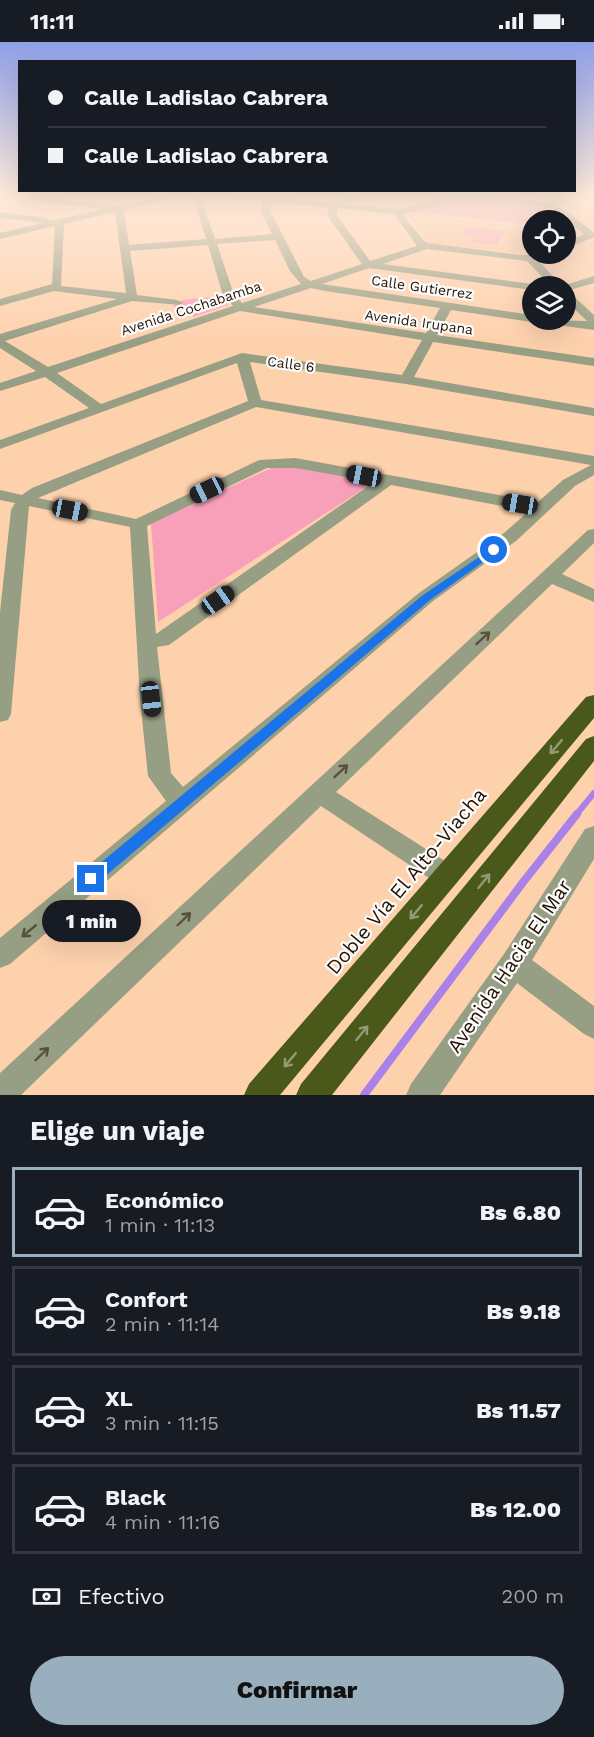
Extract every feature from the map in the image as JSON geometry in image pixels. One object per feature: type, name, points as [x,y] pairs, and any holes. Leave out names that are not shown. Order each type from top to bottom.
[{"type":"highway","name":"Doble Vía El Alto-Viacha","points":[[260,1095],[594,703]]},
{"type":"highway","points":[[312,1095],[594,745]]},
{"type":"street","points":[[54,288],[57,284],[59,244]]},
{"type":"street","points":[[0,338],[132,296],[124,244]]},
{"type":"street","points":[[125,248],[180,244]]},
{"type":"street","points":[[212,244],[228,292],[240,308]]},
{"type":"street","points":[[282,244],[300,279],[309,284]]},
{"type":"street","points":[[353,244],[368,265],[522,286]]},
{"type":"street","points":[[422,244],[522,257]]},
{"type":"street","name":"Avenida Cochabamba","points":[[0,387],[426,246]]},
{"type":"street","points":[[536,264],[547,276]]},
{"type":"street","points":[[576,285],[594,279]]},
{"type":"street","name":"Calle Gutierrez","points":[[309,284],[522,317]]},
{"type":"street","points":[[0,303],[54,288],[177,303]]},
{"type":"street","points":[[576,305],[594,324]]},
{"type":"street","points":[[406,380],[447,306]]},
{"type":"street","name":"Avenida Irupana","points":[[240,308],[429,339],[594,362]]},
{"type":"street","points":[[576,322],[594,324]]},
{"type":"street","points":[[0,343],[47,372],[98,408]]},
{"type":"street","points":[[242,357],[255,403]]},
{"type":"street","name":"Calle 6","points":[[0,445],[242,357],[406,380],[594,412]]},
{"type":"street","points":[[0,714],[2,668],[19,510],[24,501],[38,491],[255,403],[594,461]]},
{"type":"street","points":[[0,495],[138,524],[264,464],[295,463],[542,508]]},
{"type":"street","points":[[0,955],[426,597],[510,537],[569,483],[594,469]]},
{"type":"street","points":[[147,642],[162,640],[388,480]]},
{"type":"street","points":[[138,524],[151,699],[160,776],[182,803]]},
{"type":"street","points":[[0,1094],[594,534]]},
{"type":"street","points":[[550,576],[594,596]]},
{"type":"street","points":[[318,792],[447,876]]},
{"type":"street","name":"Avenida Hacia El Mar","points":[[422,1095],[514,964],[592,842]]},
{"type":"street","points":[[514,964],[594,1024]]},
{"type":"shaded area","points":[[439,244],[522,244],[522,254]]},
{"type":"shaded area","points":[[222,296],[228,305],[194,317],[173,306],[182,300]]},
{"type":"shaded area","points":[[278,465],[374,482],[158,622],[151,523]]},
{"type":"waterway","points":[[576,815],[594,793]]},
{"type":"waterway","points":[[364,1095],[577,814]]},
{"type":"route","points":[[91,879],[426,597],[494,550]]}]
